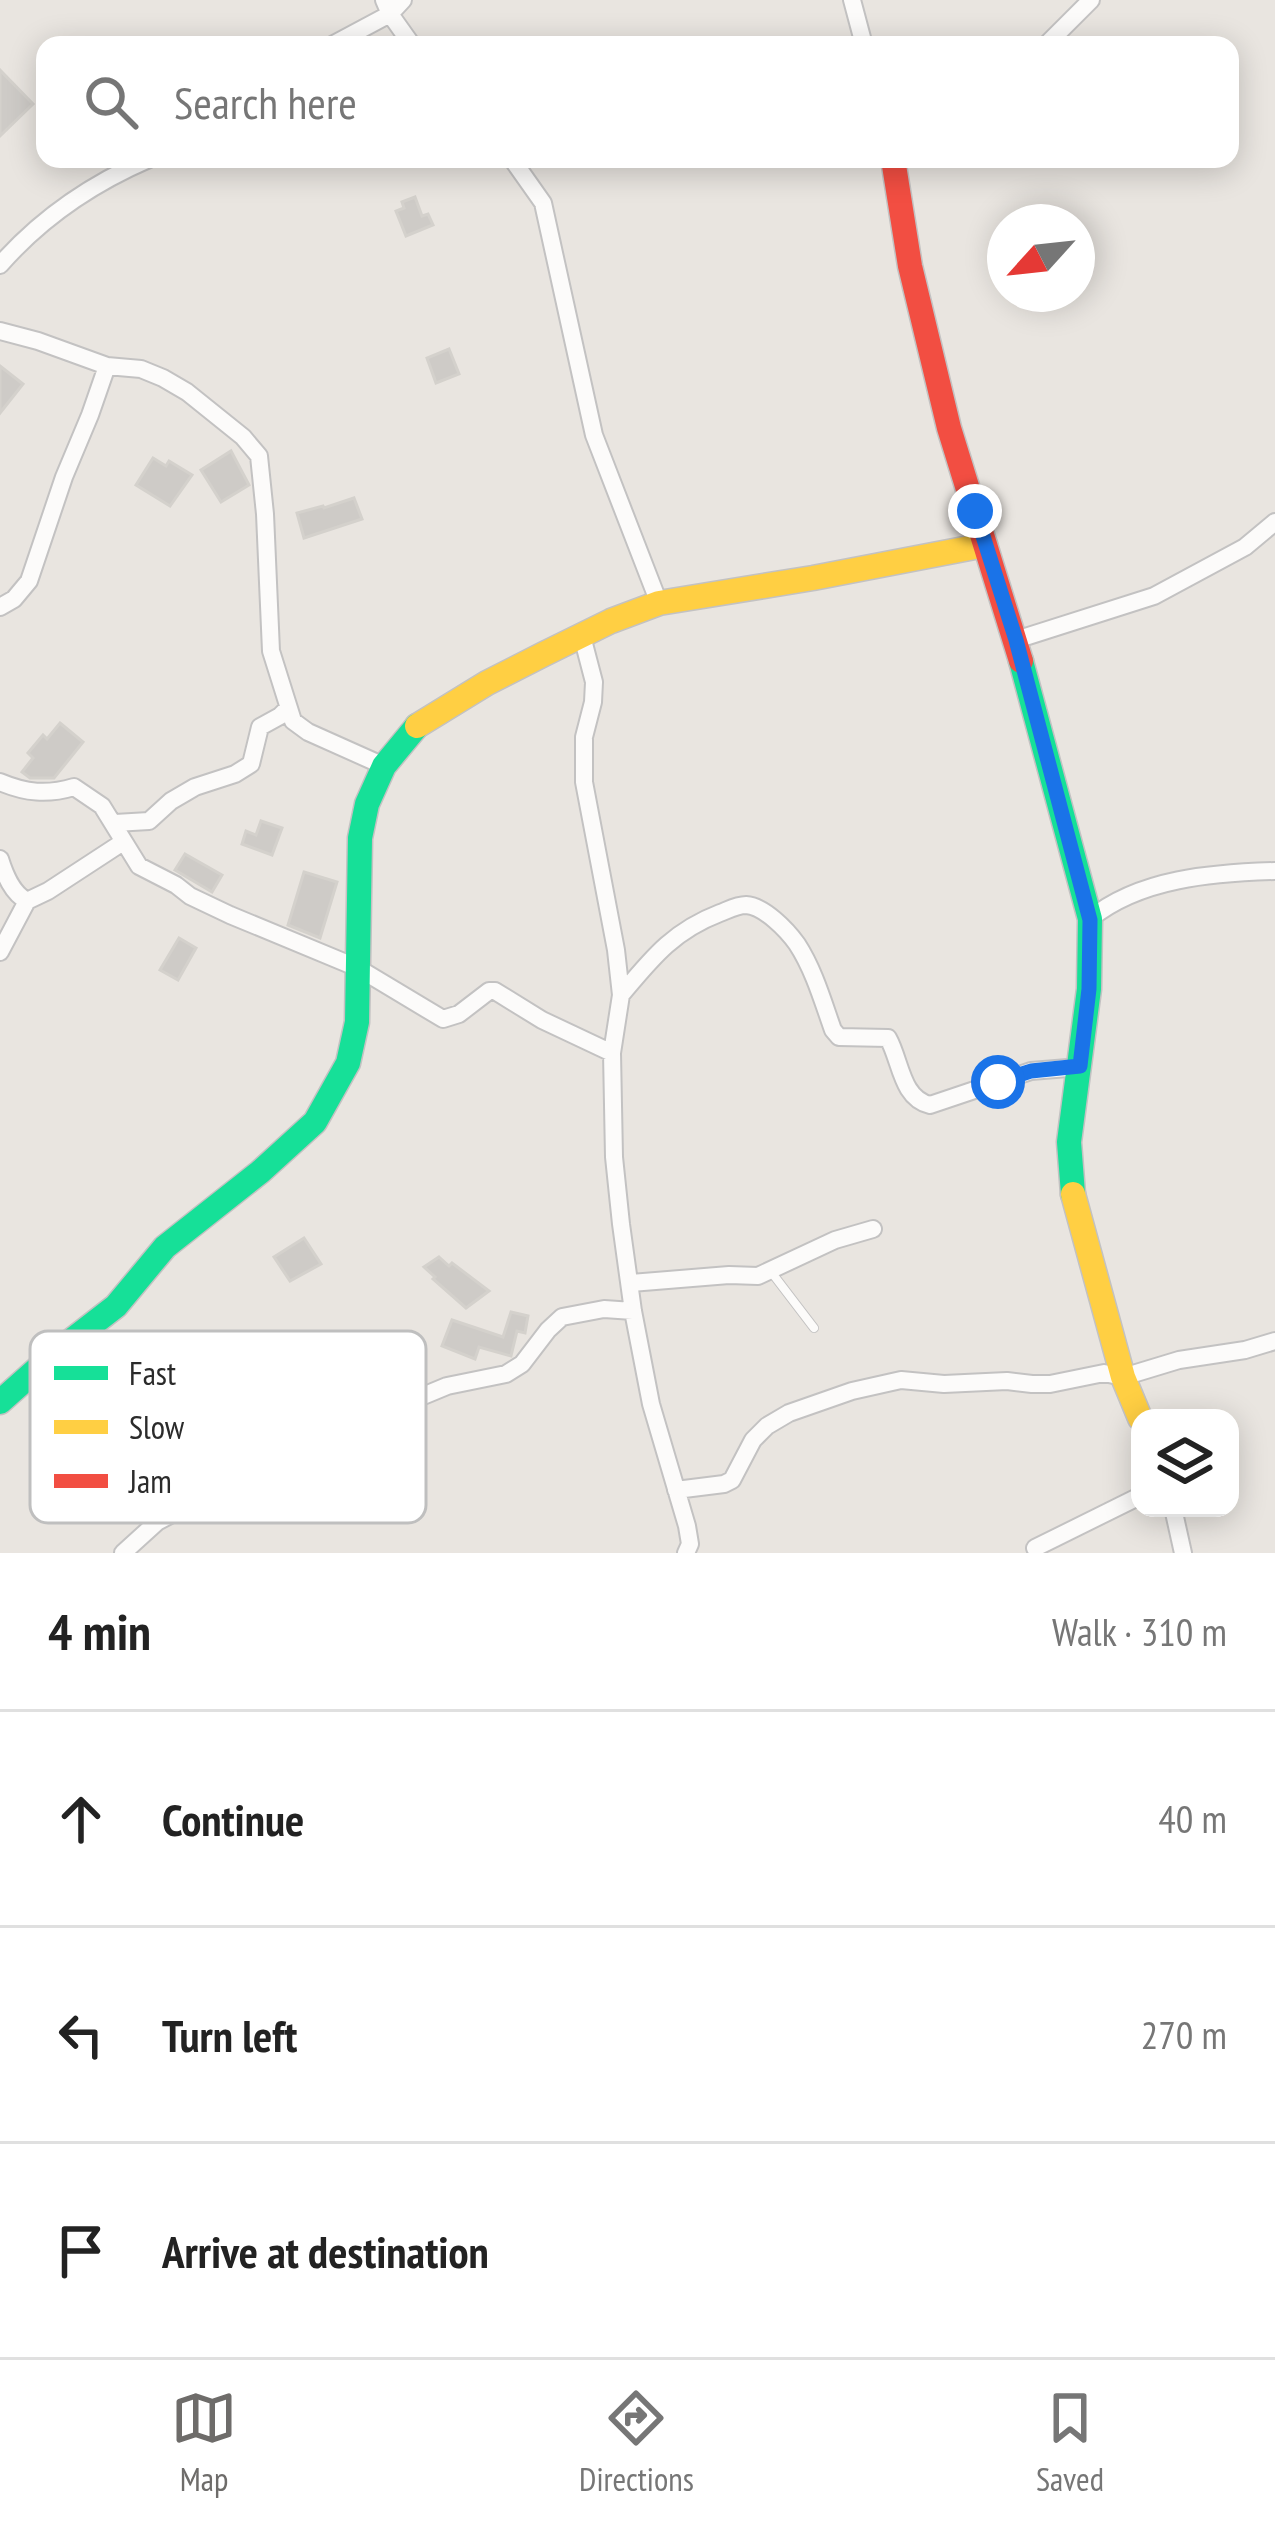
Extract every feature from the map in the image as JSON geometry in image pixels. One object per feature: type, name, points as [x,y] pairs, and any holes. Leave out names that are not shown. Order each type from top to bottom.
[{"type":"street","points":[[852,0],[862,36]]},
{"type":"street","points":[[1055,36],[1091,0]]},
{"type":"street","points":[[346,36],[392,5],[408,36]]},
{"type":"street","points":[[0,265],[26,235],[65,205],[128,168]]},
{"type":"street","points":[[518,168],[543,202],[595,435],[658,603]]},
{"type":"street","points":[[894,168],[910,266],[949,428],[1016,640],[1090,920],[1089,989],[1069,1142],[1073,1197],[1136,1409]]},
{"type":"street","points":[[0,332],[163,378],[243,437],[259,456],[271,651],[287,709],[293,721],[308,732],[384,766]]},
{"type":"street","points":[[0,607],[29,581],[107,365]]},
{"type":"street","points":[[1016,640],[1154,596],[1245,547],[1275,522]]},
{"type":"street","points":[[84,1331],[116,1306],[165,1247],[315,1122],[349,1063],[357,1022],[361,838],[367,804],[384,766],[418,724],[487,682],[658,603],[985,545]]},
{"type":"street","points":[[582,636],[594,682],[584,736],[584,782],[621,995],[613,1053],[614,1157],[633,1311],[651,1404],[690,1544],[686,1553]]},
{"type":"street","points":[[0,952],[27,901],[127,849],[171,801],[251,764],[260,727],[287,709]]},
{"type":"street","points":[[0,782],[32,793],[74,787],[102,806],[139,866],[190,896],[358,968],[443,1018],[451,1019],[495,991],[531,1014],[613,1053]]},
{"type":"street","points":[[115,823],[149,821]]},
{"type":"street","points":[[0,859],[18,896],[27,901]]},
{"type":"street","points":[[1090,920],[1107,906],[1196,877],[1275,871]]},
{"type":"street","points":[[621,995],[674,936],[742,904],[755,907],[796,942],[839,1037],[889,1038],[909,1092],[922,1105],[1031,1071],[1080,1066]]},
{"type":"street","points":[[631,1283],[758,1276],[835,1240],[873,1229]]},
{"type":"street","points":[[426,1395],[506,1374],[522,1364],[562,1317],[604,1309],[633,1311]]},
{"type":"street","points":[[676,1490],[732,1480],[753,1440],[767,1426],[789,1413],[852,1391],[901,1380],[1050,1384],[1104,1373],[1123,1377],[1179,1360],[1275,1341]]},
{"type":"street","points":[[0,1402],[30,1375]]},
{"type":"street","points":[[1035,1548],[1131,1500]]},
{"type":"street","points":[[1175,1517],[1183,1553]]},
{"type":"street","points":[[123,1553],[156,1523]]},
{"type":"lane","points":[[771,1272],[814,1328]]},
{"type":"building","points":[[0,70],[33,104],[0,136]]},
{"type":"building","points":[[415,197],[422,216],[428,214],[433,225],[406,236],[396,211],[404,208],[402,202]]},
{"type":"building","points":[[449,349],[459,374],[436,383],[427,358]]},
{"type":"building","points":[[0,366],[23,384],[0,413]]},
{"type":"building","points":[[231,451],[249,485],[221,502],[201,470]]},
{"type":"building","points":[[153,458],[166,466],[169,461],[192,475],[170,506],[136,485]]},
{"type":"building","points":[[354,498],[362,519],[304,538],[297,513]]},
{"type":"building","points":[[60,723],[83,742],[54,778],[30,778],[22,772],[33,758],[28,753]]},
{"type":"building","points":[[261,821],[282,828],[272,855],[242,844],[246,831],[256,835]]},
{"type":"building","points":[[185,854],[222,875],[212,892],[175,870]]},
{"type":"building","points":[[304,872],[337,882],[320,938],[288,925]]},
{"type":"building","points":[[179,938],[196,948],[178,980],[160,970]]},
{"type":"building","points":[[304,1238],[321,1264],[290,1281],[274,1257]]},
{"type":"building","points":[[439,1257],[489,1291],[466,1308],[424,1267]]},
{"type":"building","points":[[511,1312],[528,1316],[525,1333],[517,1331],[511,1356],[479,1347],[475,1359],[442,1346],[452,1320],[503,1337]]},
{"type":"traffic: fast","points":[[1021,661],[1090,919],[1089,989],[1069,1142],[1073,1194]]},
{"type":"traffic: fast","points":[[84,1331],[116,1306],[165,1247],[315,1122],[348,1063],[357,1022],[360,838],[367,804],[384,766],[417,726]]},
{"type":"traffic: fast","points":[[0,1402],[30,1375]]},
{"type":"traffic: slow","points":[[417,726],[544,654],[659,603],[985,545]]},
{"type":"traffic: slow","points":[[1073,1194],[1123,1377],[1136,1409]]},
{"type":"traffic: jam","points":[[894,168],[910,266],[949,428],[1021,661]]},
{"type":"route","points":[[975,511],[1016,640],[1090,920],[1089,989],[1080,1066],[1031,1071],[998,1082]]}]
